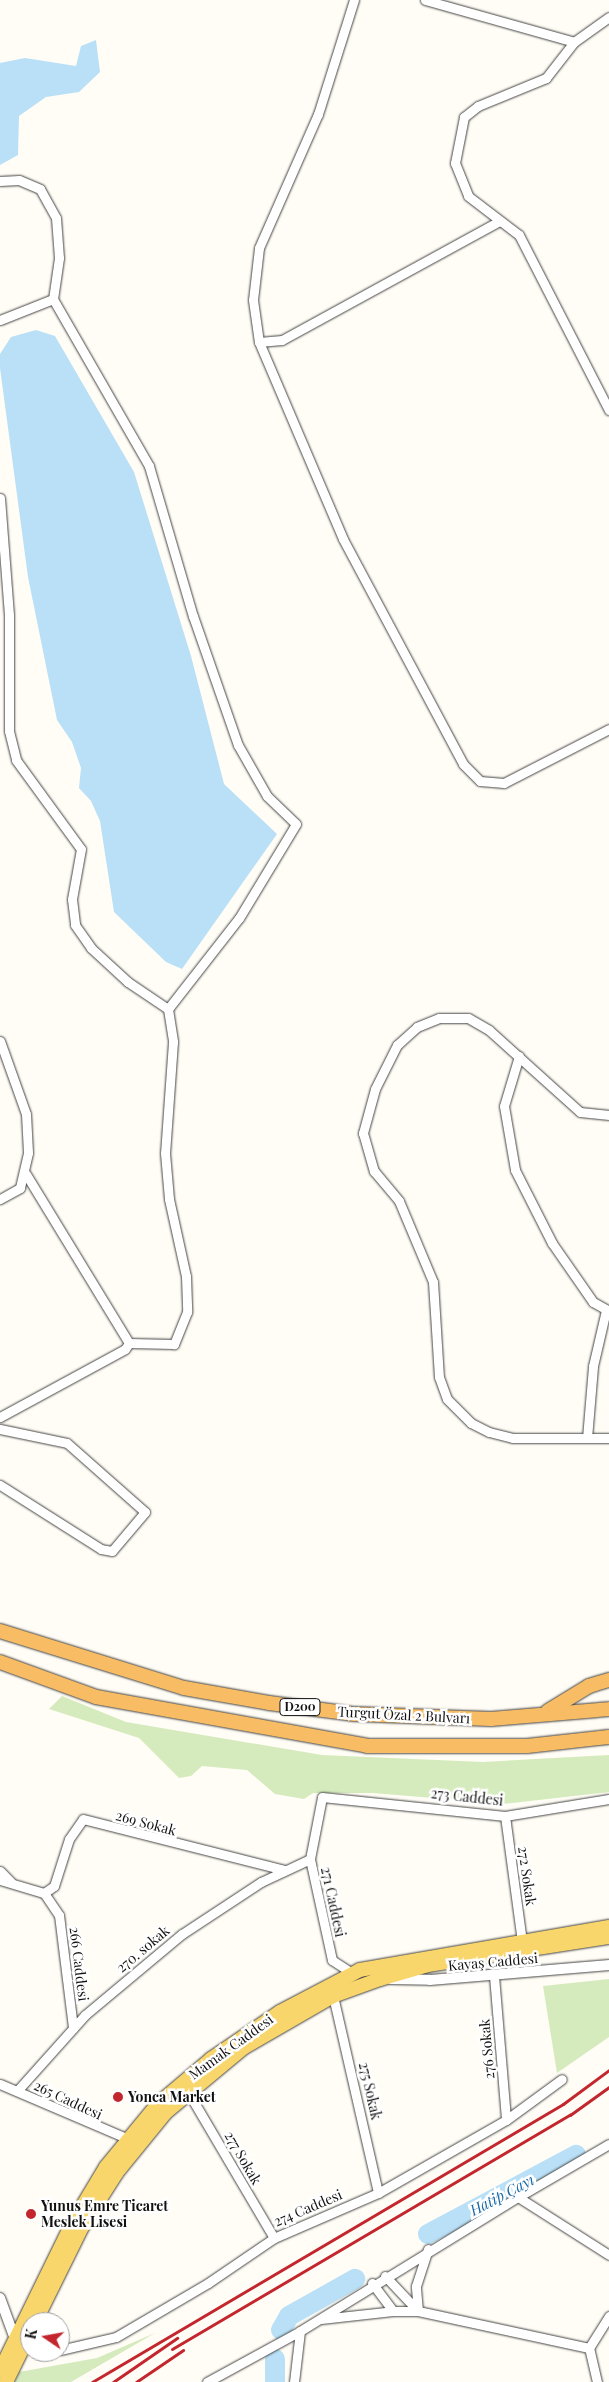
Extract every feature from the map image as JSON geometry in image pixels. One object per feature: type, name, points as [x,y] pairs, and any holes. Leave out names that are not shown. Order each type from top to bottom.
[{"type":"highway","name":"Turgut Özal 2 Bulvarı","points":[[0,1630],[184,1688],[269,1704],[418,1718],[534,1717],[609,1709]]},
{"type":"highway","name":"Turgut Özal 2 Bulvarı","points":[[0,1662],[96,1697],[367,1746],[527,1746],[609,1737]]},
{"type":"highway","points":[[534,1717],[609,1680]]},
{"type":"main road","name":"Mamak Caddesi","points":[[40,2312],[82,2227],[117,2172],[188,2092],[263,2034],[333,1996],[357,1987],[378,1973],[522,1940],[609,1927]]},
{"type":"main road","name":"Mamak Caddesi","points":[[36,2312],[73,2222],[126,2138],[211,2059],[280,2012],[352,1973],[378,1973],[609,1937]]},
{"type":"main road","points":[[352,1973],[357,1987]]},
{"type":"main road","name":"Mamak Caddesi","points":[[0,2371],[20,2348]]},
{"type":"main road","name":"Mamak Caddesi","points":[[6,2382],[20,2352]]},
{"type":"street","points":[[354,0],[318,114],[260,248],[253,300],[259,342],[342,539],[463,764],[480,781],[504,783],[609,729]]},
{"type":"street","points":[[426,0],[574,42]]},
{"type":"street","points":[[609,17],[574,42],[546,78],[478,106],[464,117],[456,163],[468,196],[519,235],[609,410]]},
{"type":"street","points":[[0,181],[19,180],[40,189],[56,218],[59,258],[53,299],[149,466],[193,616],[238,745],[267,796],[296,824],[239,918],[168,1009],[172,1042],[165,1152],[169,1198],[186,1276],[186,1312],[174,1344],[152,1340],[129,1343],[125,1349],[0,1417]]},
{"type":"street","points":[[259,342],[282,340],[499,221]]},
{"type":"street","points":[[0,320],[53,299]]},
{"type":"street","points":[[0,498],[9,616],[9,732],[16,760],[81,848],[72,899],[75,925],[91,948],[128,982],[168,1009]]},
{"type":"street","points":[[609,1115],[580,1112],[519,1056],[468,1018],[438,1018],[417,1027],[397,1045],[375,1089],[363,1133],[365,1147],[374,1171],[412,1225],[430,1274],[439,1377],[448,1399],[471,1423],[489,1432],[513,1438],[609,1438]]},
{"type":"street","points":[[0,1040],[26,1114],[26,1174],[20,1188],[0,1199]]},
{"type":"street","points":[[519,1056],[504,1106],[515,1170],[552,1243],[593,1302],[608,1311],[593,1366],[588,1438]]},
{"type":"street","points":[[26,1174],[129,1343]]},
{"type":"street","points":[[0,1428],[67,1443],[145,1512],[112,1551],[101,1549],[0,1486]]},
{"type":"street","name":"273 Caddesi","points":[[322,1797],[505,1816],[609,1799]]},
{"type":"street","name":"271 Caddesi","points":[[322,1797],[310,1859],[332,1960],[352,1973]]},
{"type":"street","name":"272 Sokak","points":[[505,1816],[522,1940]]},
{"type":"street","name":"269 Sokak","points":[[44,1893],[54,1886],[69,1839],[83,1820],[285,1870]]},
{"type":"street","name":"270. sokak","points":[[17,2091],[72,2028],[182,1934],[285,1870],[310,1859]]},
{"type":"street","points":[[0,1871],[12,1882]]},
{"type":"street","points":[[0,1880],[44,1893]]},
{"type":"street","name":"266 Caddesi","points":[[44,1893],[59,1915],[72,2028]]},
{"type":"street","name":"Kayaş Caddesi","points":[[378,1973],[494,1976],[609,1965]]},
{"type":"street","name":"276 Sokak","points":[[494,1976],[506,2120]]},
{"type":"street","name":"275 Sokak","points":[[333,1996],[378,2193]]},
{"type":"street","name":"274 Caddesi","points":[[70,2348],[116,2337],[208,2283],[274,2238],[378,2193],[506,2120],[562,2079]]},
{"type":"street","name":"265 Caddesi","points":[[0,2084],[126,2138]]},
{"type":"street","name":"277 Sokak","points":[[188,2092],[274,2238]]},
{"type":"street","points":[[207,2382],[300,2331],[372,2283],[609,2144]]},
{"type":"street","points":[[518,2198],[609,2255]]},
{"type":"street","points":[[418,2311],[416,2286],[428,2250]]},
{"type":"street","points":[[385,2276],[418,2311]]},
{"type":"street","points":[[372,2283],[393,2311]]},
{"type":"street","points":[[0,2298],[20,2339]]},
{"type":"street","points":[[318,2319],[393,2311],[418,2311],[589,2348]]},
{"type":"street","points":[[597,2382],[589,2348],[609,2316]]},
{"type":"street","points":[[0,2324],[12,2322]]},
{"type":"street","points":[[294,2382],[300,2331]]},
{"type":"green space","points":[[62,1696],[126,1722],[322,1755],[483,1762],[609,1755],[609,1792],[504,1804],[373,1793],[313,1793],[304,1799],[275,1794],[247,1770],[202,1766],[191,1776],[179,1778],[139,1738],[49,1709]]},
{"type":"green space","points":[[609,1979],[609,2037],[557,2073],[543,1986]]},
{"type":"green space","points":[[155,2333],[71,2382],[15,2382],[19,2372],[97,2358]]},
{"type":"water","points":[[96,40],[100,72],[79,92],[46,97],[19,116],[18,155],[0,165],[0,63],[25,58],[76,66],[81,46]]},
{"type":"water","points":[[36,330],[55,336],[134,472],[191,656],[224,784],[277,834],[182,969],[166,962],[114,912],[100,821],[91,801],[79,788],[81,768],[72,742],[57,720],[28,577],[0,368],[0,354],[11,337]]},
{"type":"waterway","name":"Hatip Çayı","points":[[428,2234],[576,2155]]},
{"type":"waterway","name":"Hatip Çayı","points":[[281,2330],[289,2316],[355,2279]]},
{"type":"waterway","name":"Hatip Çayı","points":[[275,2359],[275,2382]]},
{"type":"railway","points":[[92,2382],[563,2104],[609,2070]]},
{"type":"railway","points":[[172,2349],[570,2115],[609,2087]]},
{"type":"railway","points":[[113,2382],[177,2338]]},
{"type":"railway","points":[[136,2382],[183,2350]]},
{"type":"place","name":"Yonca Market","points":[[118,2097]]},
{"type":"place","name":"Yunus Emre Ticaret Meslek Lisesi","points":[[31,2214]]}]
